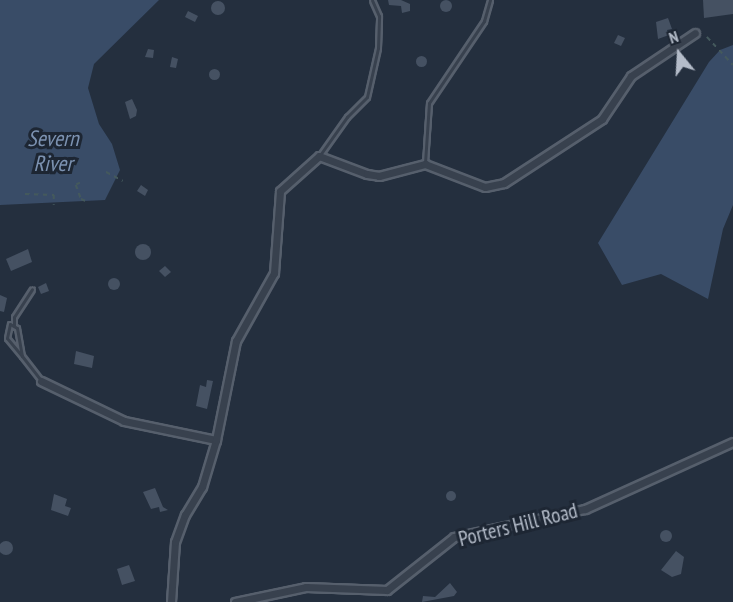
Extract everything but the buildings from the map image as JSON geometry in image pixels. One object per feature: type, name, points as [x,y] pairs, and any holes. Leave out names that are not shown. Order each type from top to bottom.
[{"type":"street","points":[[171,602],[175,542],[184,515],[202,487],[216,440],[236,340],[274,273],[280,191],[319,156],[379,176],[425,165],[485,187],[504,183],[602,119],[631,76],[695,33]]},
{"type":"street","points":[[41,381],[124,421],[216,440]]},
{"type":"street","name":"Porters Hill Road","points":[[235,602],[306,587],[387,590],[454,537],[585,508],[733,442]]},
{"type":"lane","points":[[319,156],[347,117],[367,97],[378,48],[379,16],[372,0]]},
{"type":"lane","points":[[425,165],[429,103],[484,21],[490,0]]},
{"type":"lane","points":[[22,356],[14,318],[32,289]]},
{"type":"lane","points":[[14,325],[7,327],[7,338],[41,381]]},
{"type":"path","points":[[707,37],[733,65]]},
{"type":"path","points":[[106,172],[123,181]]},
{"type":"path","points":[[80,183],[75,185],[81,200],[88,202]]},
{"type":"path","points":[[25,194],[54,195],[54,205]]},
{"type":"water","name":"Severn River","points":[[0,0],[159,0],[94,64],[88,88],[99,124],[112,144],[120,170],[105,200],[0,205]]},
{"type":"water","points":[[733,45],[733,205],[723,229],[708,299],[661,274],[622,285],[598,243],[709,62],[720,50]]}]
